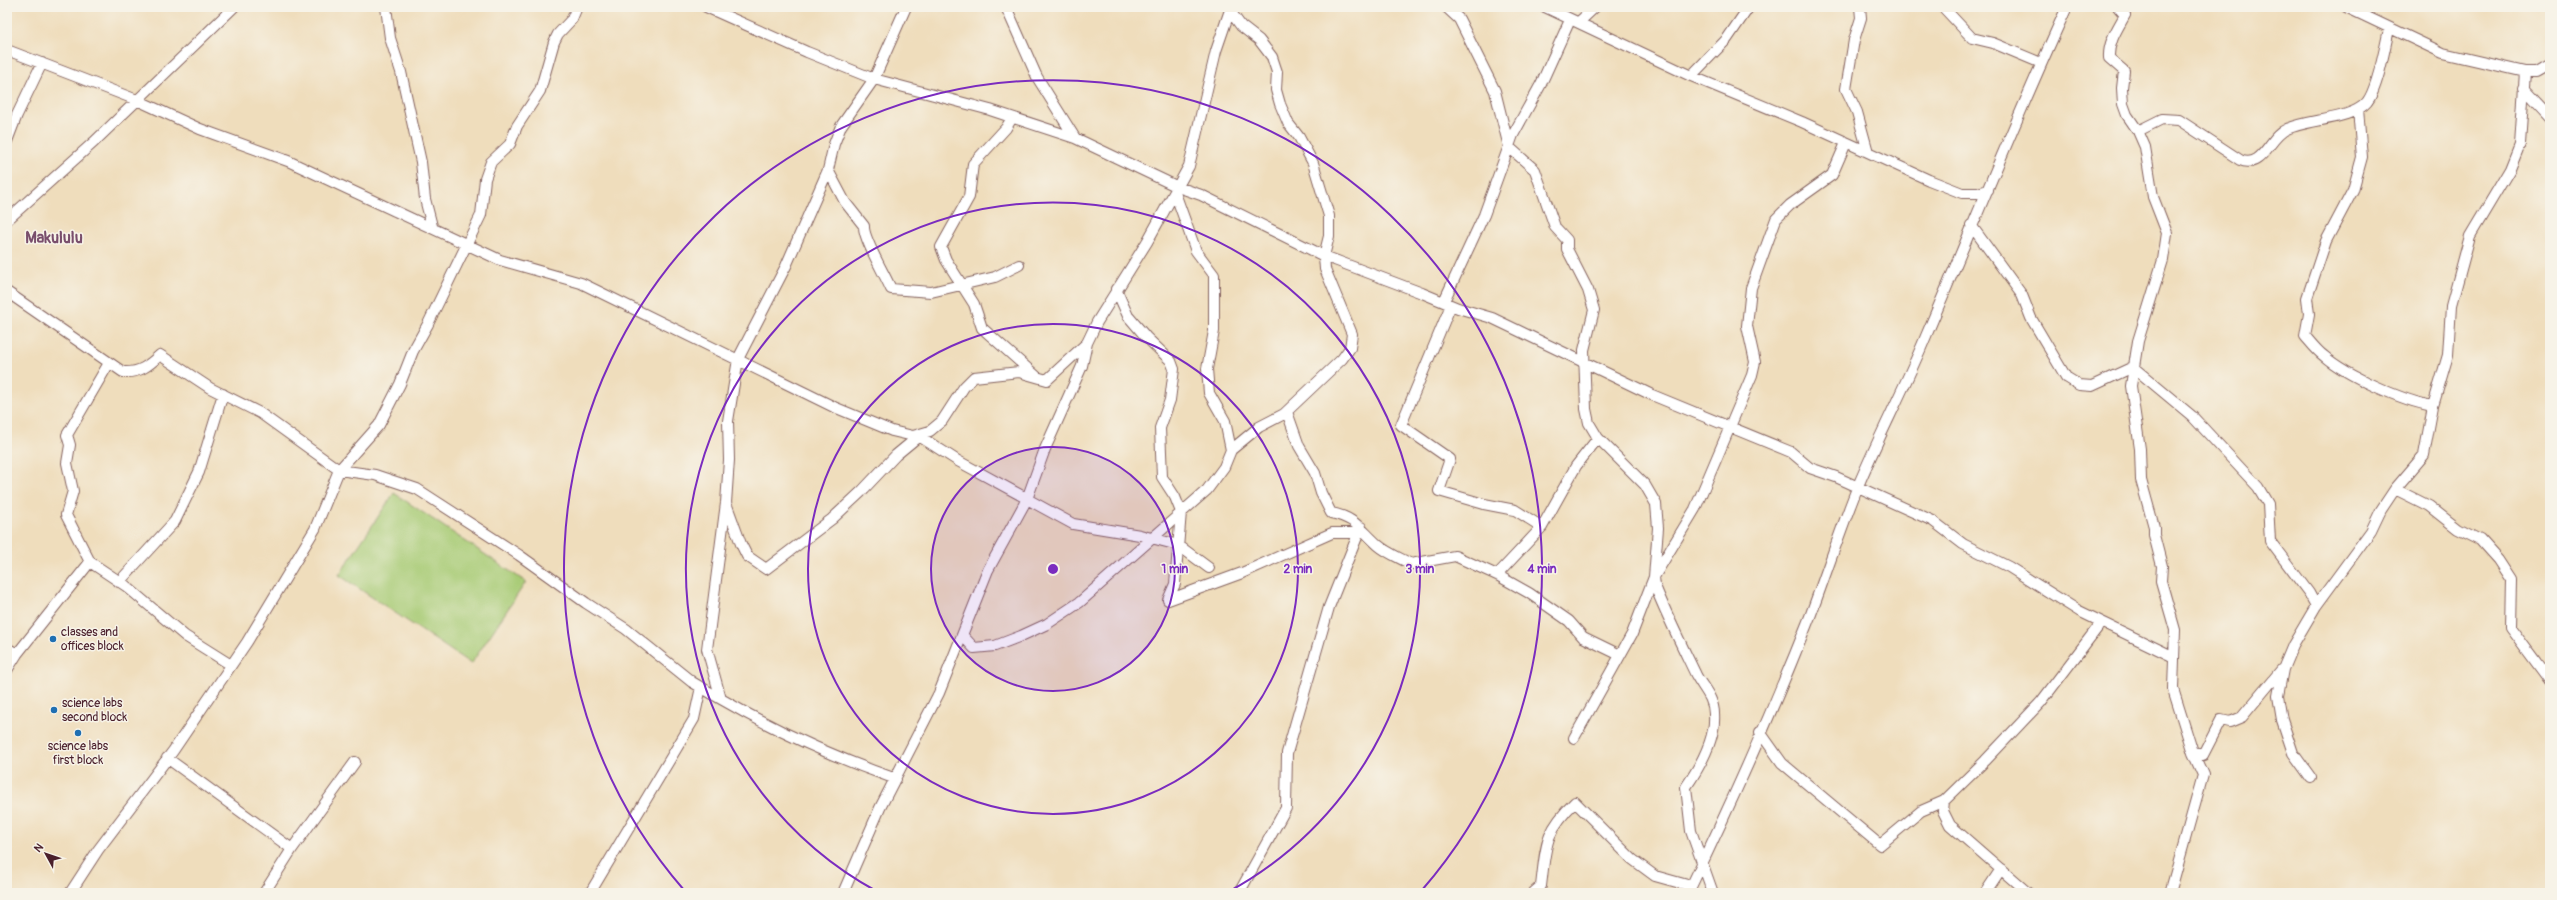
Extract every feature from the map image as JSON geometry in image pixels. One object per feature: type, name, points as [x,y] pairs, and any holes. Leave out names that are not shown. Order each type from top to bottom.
[{"type":"street","points":[[7,220],[137,100],[234,7]]},
{"type":"street","points":[[386,7],[390,38],[401,72],[420,154],[425,198],[432,226]]},
{"type":"street","points":[[70,893],[98,850],[167,758],[247,642],[315,529],[339,470],[379,425],[400,384],[413,350],[428,324],[466,243],[481,215],[485,180],[491,162],[510,144],[517,126],[540,91],[554,42],[558,34],[572,19],[577,7]]},
{"type":"street","points":[[706,7],[725,10],[807,52],[874,79],[1012,118],[1075,138],[1176,190],[1201,195],[1324,256],[1492,318],[1587,365],[1730,428],[1791,452],[1810,468],[1858,487],[1933,521],[1963,544],[2009,567],[2101,623],[2174,657]]},
{"type":"street","points":[[721,699],[707,649],[726,503],[729,460],[728,421],[738,359],[786,266],[828,170],[834,144],[841,126],[874,79],[906,7]]},
{"type":"street","points":[[1006,7],[1037,77],[1075,138]]},
{"type":"street","points":[[1446,7],[1459,19],[1495,91],[1509,147],[1535,170],[1555,227],[1567,240],[1568,249],[1592,300],[1594,318],[1585,342],[1587,365],[1586,409],[1589,423],[1598,438],[1645,485],[1656,504],[1658,528],[1654,577],[1662,600],[1714,707],[1715,715],[1710,737],[1695,773],[1686,787],[1691,831],[1713,893]]},
{"type":"street","points":[[1545,7],[1691,76],[1789,116],[1955,191],[1970,194],[1988,190]]},
{"type":"street","points":[[1542,527],[1515,510],[1484,504],[1439,491],[1450,459],[1401,425],[1484,215],[1509,147],[1575,21],[1594,7]]},
{"type":"street","points":[[1691,76],[1727,39],[1748,7]]},
{"type":"street","points":[[1860,7],[1861,18],[1854,40],[1846,89],[1857,112],[1868,152]]},
{"type":"street","points":[[1943,7],[1972,38],[1993,43],[2041,63]]},
{"type":"street","points":[[1533,893],[1541,886],[1547,838],[1557,819],[1575,802],[1632,859],[1655,876],[1690,890],[1811,614],[1858,487],[1926,337],[1971,225],[1988,190],[2041,63],[2068,7]]},
{"type":"street","points":[[2118,7],[2125,15],[2108,50],[2109,58],[2124,71],[2122,88],[2123,104],[2127,115],[2138,131],[2145,147],[2153,197],[2167,233],[2163,260],[2138,341],[2130,386],[2140,449],[2140,480],[2154,526],[2154,535],[2162,566],[2161,581],[2175,630],[2173,689],[2193,753],[2202,775],[2170,893]]},
{"type":"street","points":[[2346,7],[2443,53],[2525,72],[2536,72],[2550,64]]},
{"type":"street","points":[[842,893],[880,808],[939,693],[963,636],[988,570],[1026,499],[1082,366],[1087,343],[1104,307],[1190,166],[1216,51],[1230,9]]},
{"type":"street","points":[[1230,9],[1241,26],[1259,40],[1272,57],[1276,72],[1276,90],[1280,104],[1313,163],[1329,216],[1329,236],[1324,256],[1325,269],[1352,334],[1352,341],[1342,359],[1287,412],[1259,426],[1235,449],[1231,450]]},
{"type":"street","points":[[2138,131],[2162,119],[2179,120],[2247,163],[2258,159],[2283,130],[2358,109],[2367,101],[2380,68],[2389,28]]},
{"type":"street","points":[[7,50],[137,100],[200,129],[288,161],[432,226],[500,260],[581,283],[870,423],[892,431],[919,436],[958,461],[1073,524],[1150,538],[1178,546],[1209,568]]},
{"type":"street","points":[[7,141],[17,115],[42,63]]},
{"type":"street","points":[[2311,778],[2292,753],[2282,720],[2278,696],[2283,669],[2293,645],[2316,606],[2371,531],[2381,510],[2395,490],[2424,455],[2433,406],[2448,355],[2451,306],[2470,236],[2510,169],[2520,144],[2525,72]]},
{"type":"street","points":[[2524,88],[2550,117]]},
{"type":"street","points":[[2358,109],[2362,157],[2352,190],[2326,241],[2307,298],[2309,314],[2304,336],[2324,356],[2351,374],[2416,403],[2433,406]]},
{"type":"street","points":[[1012,118],[1006,128],[973,164],[969,197],[942,242],[942,252],[974,304],[982,328],[1039,379]]},
{"type":"street","points":[[1574,738],[1632,634],[1654,577],[1695,509],[1755,368],[1754,353],[1747,326],[1748,307],[1755,273],[1768,245],[1773,226],[1781,212],[1832,175],[1846,143]]},
{"type":"street","points":[[828,170],[845,202],[864,226],[863,234],[882,266],[891,289],[931,292],[994,278],[1019,265]]},
{"type":"street","points":[[963,636],[974,648],[995,646],[1047,624],[1080,602],[1150,538],[1207,490],[1224,467],[1231,450],[1225,421],[1209,393],[1207,369],[1214,331],[1214,275],[1196,251],[1176,190]]},
{"type":"street","points":[[1971,225],[2022,295],[2031,318],[2066,378],[2079,385],[2092,386],[2133,367]]},
{"type":"street","points":[[1116,289],[1128,316],[1146,337],[1171,361],[1174,369],[1170,400],[1160,428],[1160,460],[1162,477],[1175,497],[1181,512],[1175,584],[1168,600],[1242,573],[1332,534],[1360,530]]},
{"type":"street","points":[[7,292],[123,372],[135,373],[146,367],[160,355],[223,394],[260,413],[339,470],[375,475],[417,489],[519,555],[586,603],[626,629],[701,687],[757,719],[855,764],[896,779]]},
{"type":"street","points":[[726,503],[740,544],[748,556],[766,569],[832,519],[861,492],[896,455],[919,436],[942,422],[964,387],[974,377],[1019,372],[1039,379],[1047,380],[1087,343]]},
{"type":"street","points":[[109,363],[67,435],[70,445],[67,463],[74,491],[66,515],[90,562],[119,582],[185,636],[231,665]]},
{"type":"street","points":[[2133,367],[2192,416],[2258,487],[2268,504],[2270,541],[2309,593],[2316,606]]},
{"type":"street","points":[[119,582],[175,521],[199,472],[223,394]]},
{"type":"street","points":[[1287,412],[1299,446],[1315,473],[1320,493],[1331,513],[1347,516],[1360,530],[1379,546],[1411,564],[1455,556],[1497,574],[1528,592],[1569,621],[1583,637],[1620,655]]},
{"type":"street","points":[[1497,574],[1542,527],[1576,466],[1598,438]]},
{"type":"street","points":[[2395,490],[2429,506],[2458,528],[2480,540],[2498,560],[2511,580],[2510,627],[2550,681]]},
{"type":"street","points":[[1239,893],[1286,808],[1287,753],[1329,607],[1360,530]]},
{"type":"street","points":[[7,670],[17,654],[90,562]]},
{"type":"street","points":[[1760,732],[1782,763],[1880,845],[1921,811],[1944,801],[2041,702],[2101,623]]},
{"type":"street","points":[[7,648],[17,654]]},
{"type":"street","points":[[2193,753],[2203,755],[2221,720],[2230,722],[2242,717],[2283,669]]},
{"type":"street","points":[[590,893],[694,719],[701,687]]},
{"type":"street","points":[[167,758],[292,849]]},
{"type":"street","points":[[264,893],[292,849],[355,762]]},
{"type":"street","points":[[1944,801],[1943,811],[1950,825],[2028,893]]},
{"type":"street","points":[[1986,893],[2001,869]]},
{"type":"green space","points":[[394,493],[526,582],[471,664],[339,575]]},
{"type":"place","name":"classes and offices block","points":[[53,639]]},
{"type":"place","name":"science labs second block","points":[[54,710]]},
{"type":"place","name":"science labs first block","points":[[78,733]]},
{"type":"district","name":"Makululu","points":[[54,238]]}]
